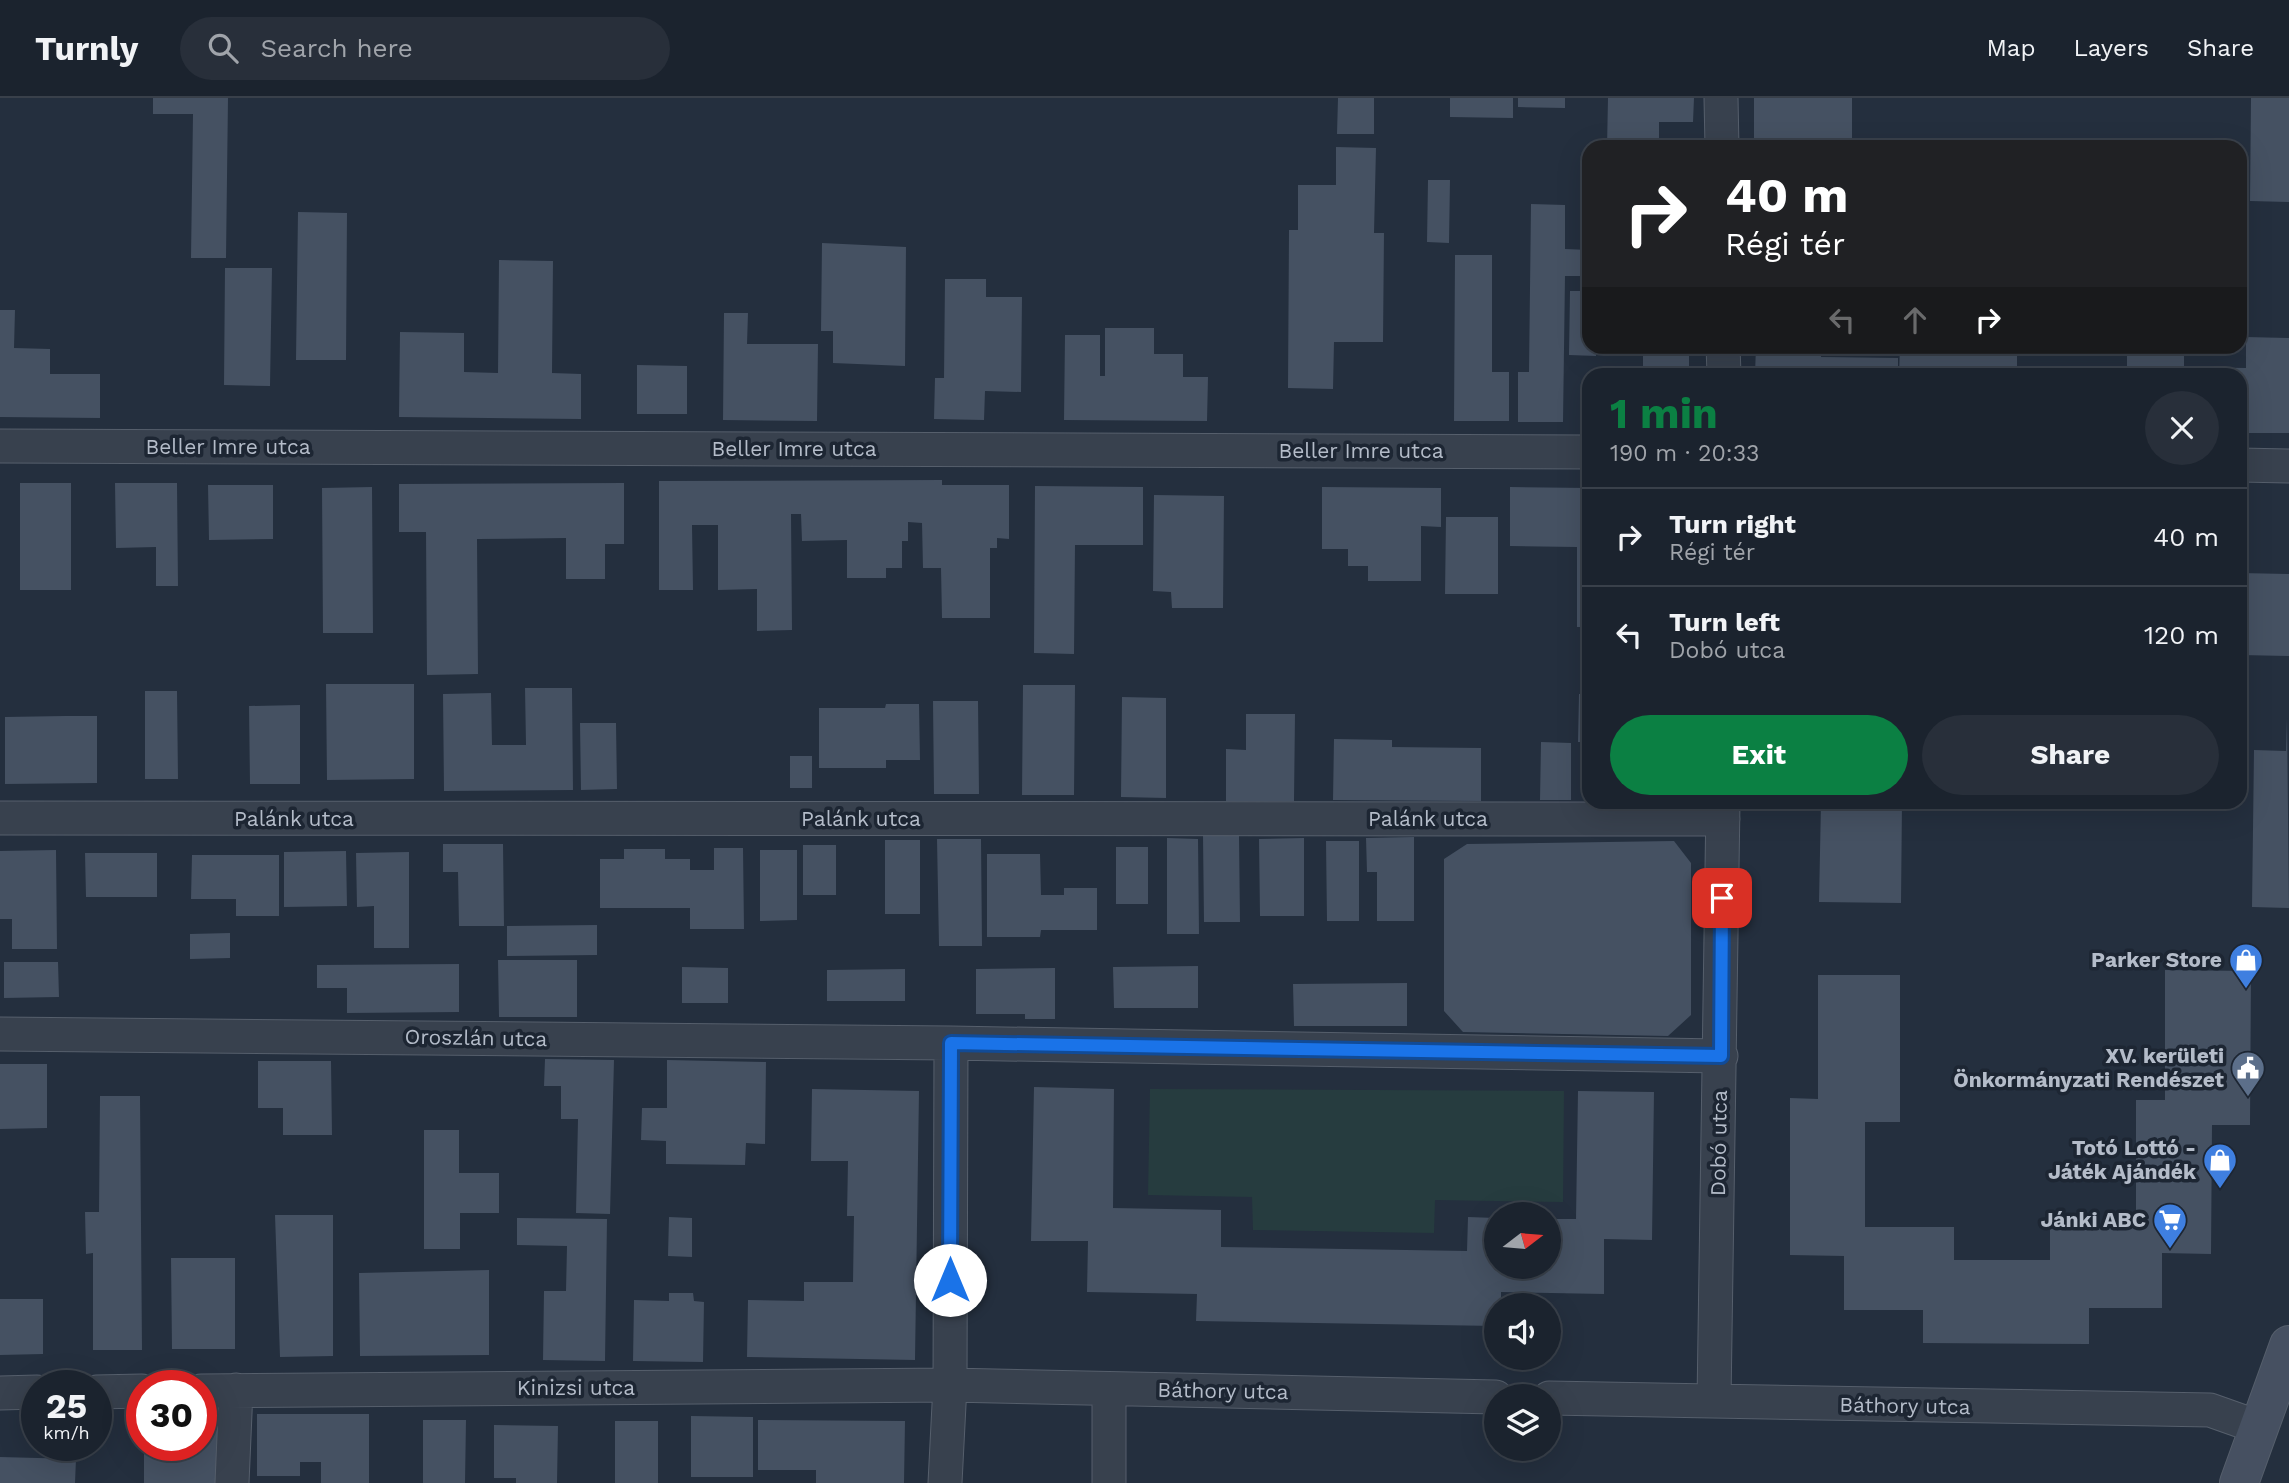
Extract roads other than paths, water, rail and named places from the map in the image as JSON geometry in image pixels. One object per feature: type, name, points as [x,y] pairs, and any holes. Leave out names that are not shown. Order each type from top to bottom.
[{"type":"main road","points":[[2239,1483],[2289,1345]]},
{"type":"street","points":[[1721,98],[1722,140]]},
{"type":"street","name":"Beller Imre utca","points":[[0,446],[1582,452]]},
{"type":"street","points":[[2247,465],[2289,466]]},
{"type":"street","name":"Palánk utca","points":[[0,818],[1723,811]]},
{"type":"street","name":"Dobó utca","points":[[1714,1401],[1723,811]]},
{"type":"street","name":"Oroszlán utca","points":[[0,1034],[951,1043],[1721,1056]]},
{"type":"street","points":[[945,1483],[950,1385],[951,1043]]},
{"type":"street","name":"Báthory utca","points":[[950,1385],[1484,1397]]},
{"type":"street","name":"Kinizsi utca","points":[[217,1391],[950,1385]]},
{"type":"street","points":[[1109,1389],[1109,1483]]},
{"type":"street","points":[[232,1483],[236,1391]]},
{"type":"street","points":[[0,1392],[21,1392]]},
{"type":"street","name":"Báthory utca","points":[[1561,1398],[2210,1410],[2258,1427]]},
{"type":"place","name":"Parker Store","points":[[2246,990]]},
{"type":"place","name":"XV. kerületi Önkormányzati Rendészet","points":[[2248,1098]]},
{"type":"place","name":"Totó Lottó - Játék Ajándék","points":[[2220,1190]]},
{"type":"place","name":"Jánki ABC","points":[[2170,1250]]}]
